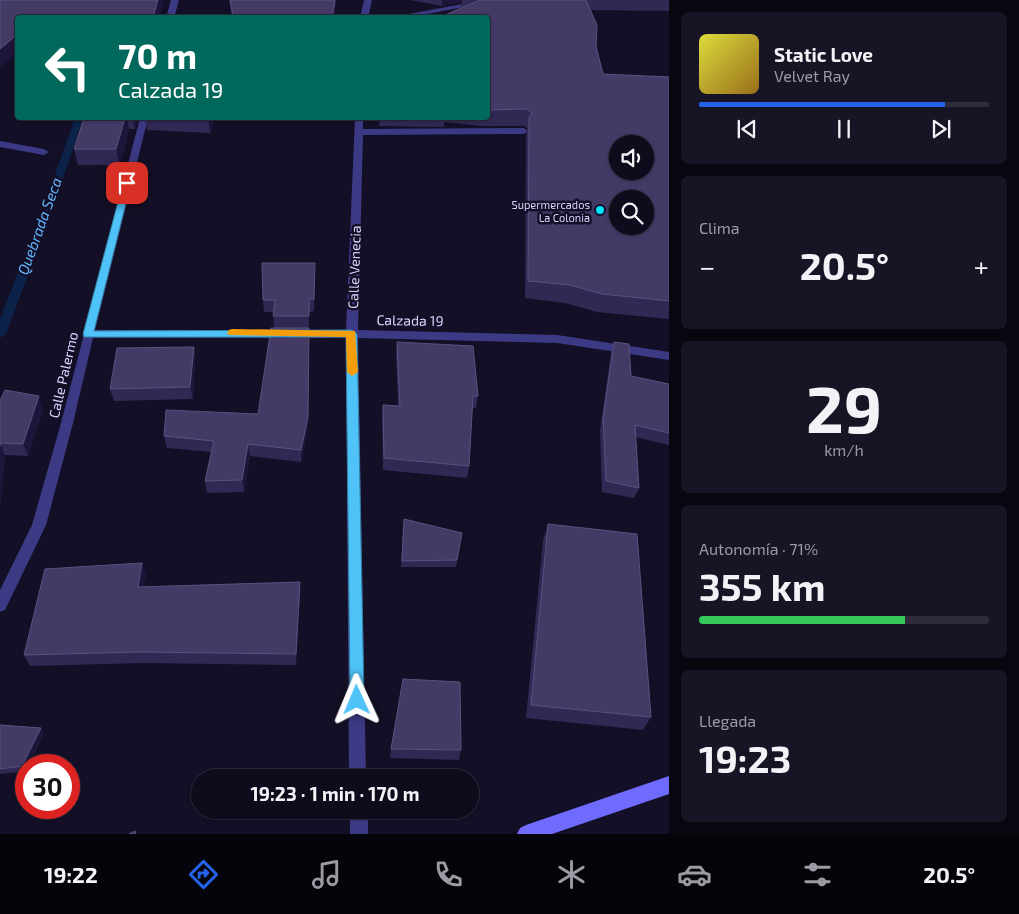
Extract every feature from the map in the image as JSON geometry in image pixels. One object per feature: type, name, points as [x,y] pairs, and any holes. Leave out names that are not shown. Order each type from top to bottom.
[{"type":"street","points":[[171,15],[175,0]]},
{"type":"street","points":[[365,15],[368,0]]},
{"type":"street","points":[[408,15],[497,0]]},
{"type":"street","name":"Calle Palermo","points":[[0,604],[39,525],[68,423],[88,334],[143,120]]},
{"type":"street","name":"Calle Venecia","points":[[358,769],[352,334],[359,120]]},
{"type":"street","points":[[358,132],[524,131]]},
{"type":"street","points":[[0,144],[44,152]]},
{"type":"street","name":"Calzada 19","points":[[88,334],[352,334],[557,339],[669,356]]},
{"type":"street","points":[[526,834],[669,785]]},
{"type":"street","points":[[359,819],[359,834]]},
{"type":"building","points":[[0,0],[158,0],[154,15],[15,15],[15,36],[0,49]]},
{"type":"building","points":[[230,0],[335,0],[332,15],[233,15]]},
{"type":"building","points":[[480,0],[586,0],[597,25],[596,46],[603,74],[669,77],[669,301],[602,294],[570,285],[528,281],[529,118],[532,113],[527,109],[490,110],[490,15],[445,15]]},
{"type":"building","points":[[83,120],[124,120],[116,149],[74,149]]},
{"type":"building","points":[[262,263],[315,263],[314,299],[309,299],[309,316],[273,316],[275,300],[263,300]]},
{"type":"building","points":[[271,328],[309,328],[308,417],[301,450],[248,444],[242,480],[205,481],[214,441],[164,436],[166,410],[258,414]]},
{"type":"building","points":[[397,342],[473,346],[478,396],[473,396],[469,466],[384,458],[383,405],[400,406]]},
{"type":"building","points":[[614,342],[629,344],[631,376],[669,384],[669,433],[635,425],[639,488],[606,481],[603,419]]},
{"type":"building","points":[[194,347],[190,387],[110,389],[117,348]]},
{"type":"building","points":[[5,390],[39,396],[23,444],[0,443],[0,401]]},
{"type":"building","points":[[404,519],[462,533],[457,560],[402,561]]},
{"type":"building","points":[[548,524],[637,534],[651,717],[531,705]]},
{"type":"building","points":[[142,563],[138,587],[300,582],[296,654],[139,652],[24,655],[45,569]]},
{"type":"building","points":[[403,679],[460,682],[461,750],[391,749]]},
{"type":"building","points":[[0,725],[41,728],[28,754],[15,754],[15,767],[0,769]]},
{"type":"waterway","name":"Quebrada Seca","points":[[0,334],[48,208],[78,120]]},
{"type":"slow traffic","points":[[232,333],[352,334],[352,372]]},
{"type":"place","name":"Supermercados La Colonia","points":[[600,210]]},
{"type":"route","points":[[127,183],[88,334],[352,334],[357,700]]}]
